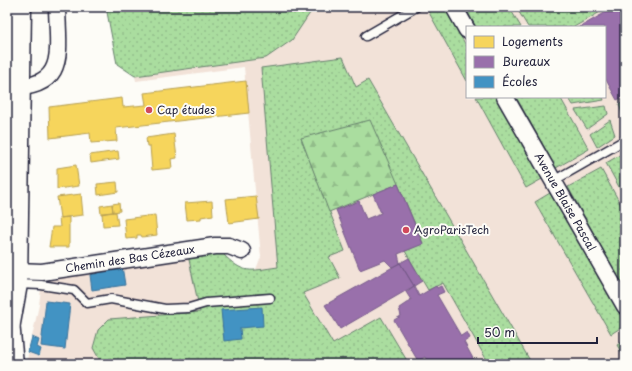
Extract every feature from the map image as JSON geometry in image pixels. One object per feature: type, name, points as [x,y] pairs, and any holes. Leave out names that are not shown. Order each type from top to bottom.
[{"type":"main road","points":[[9,326],[17,277],[13,88],[20,7]]},
{"type":"street","points":[[13,88],[43,82],[50,77],[54,69],[57,46],[57,7]]},
{"type":"street","points":[[454,7],[466,28]]},
{"type":"street","name":"Avenue Blaise Pascal","points":[[506,98],[625,306]]},
{"type":"street","name":"Chemin des Bas Cézeaux","points":[[17,277],[215,246],[229,246],[242,251]]},
{"type":"street","points":[[9,326],[15,364]]},
{"type":"lane","points":[[366,36],[416,7]]},
{"type":"lane","points":[[554,181],[625,140]]},
{"type":"lane","points":[[17,277],[41,285],[74,290],[87,303],[111,299],[165,308],[189,308],[206,303],[270,298]]},
{"type":"shaded area","points":[[106,7],[625,7],[625,364],[26,364],[39,305],[42,280],[213,252],[236,268],[249,271],[256,269],[261,257],[244,67],[136,81],[135,76],[117,64]]},
{"type":"green space","points":[[106,7],[314,7],[292,40],[266,58],[135,76],[117,64]]},
{"type":"green space","points":[[430,7],[444,7],[466,45],[466,79],[427,9]]},
{"type":"green space","points":[[465,7],[509,7],[520,26],[475,26]]},
{"type":"green space","points":[[516,7],[609,7],[576,26],[527,26]]},
{"type":"green space","points":[[343,57],[356,87],[368,80],[532,364],[489,364],[443,283],[428,290],[405,251],[423,243],[398,184],[301,138],[345,251],[329,257],[340,278],[303,293],[333,344],[381,317],[409,364],[102,364],[93,348],[98,330],[109,319],[200,312],[188,255],[222,253],[236,265],[247,270],[260,270],[278,267],[261,68]]},
{"type":"green space","points":[[477,98],[497,98],[542,179],[526,188]]},
{"type":"green space","points":[[517,98],[561,98],[589,149],[556,168]]},
{"type":"green space","points":[[569,98],[603,98],[604,100],[573,105]]},
{"type":"green space","points":[[625,103],[625,123],[619,104]]},
{"type":"green space","points":[[606,106],[608,114],[587,129],[575,110]]},
{"type":"green space","points":[[370,120],[398,184],[329,212],[301,138]]},
{"type":"green space","points":[[610,120],[615,135],[597,147],[590,134]]},
{"type":"green space","points":[[625,152],[625,198],[606,163]]},
{"type":"green space","points":[[601,169],[625,212],[625,290],[568,187]]},
{"type":"green space","points":[[550,193],[625,323],[625,325],[611,334],[535,202]]},
{"type":"green space","points":[[625,340],[625,359],[617,345]]},
{"type":"building: Logements","name":"Cap études","points":[[246,81],[249,113],[116,128],[117,141],[91,143],[90,133],[50,138],[49,107],[122,98],[123,107],[146,105],[144,93]]},
{"type":"building: Logements","points":[[174,134],[177,158],[171,159],[172,168],[152,170],[150,146],[147,146],[146,138]]},
{"type":"building: Logements","points":[[118,151],[119,159],[91,163],[90,155]]},
{"type":"building: Logements","points":[[76,165],[79,186],[57,189],[57,168]]},
{"type":"building: Logements","points":[[117,182],[118,192],[98,195],[97,184]]},
{"type":"building: Logements","points":[[81,194],[83,215],[60,218],[57,197]]},
{"type":"building: Logements","points":[[256,196],[259,219],[229,223],[226,199]]},
{"type":"building: Logements","points":[[212,201],[213,215],[201,217],[201,219],[187,220],[185,203]]},
{"type":"building: Logements","points":[[119,203],[120,211],[113,212],[112,204]]},
{"type":"building: Logements","points":[[112,204],[113,212],[101,214],[100,206]]},
{"type":"building: Logements","points":[[116,212],[118,225],[103,226],[102,213]]},
{"type":"building: Logements","points":[[155,215],[157,235],[142,237],[141,235],[137,235],[137,238],[126,239],[124,219]]},
{"type":"building: Logements","points":[[69,217],[69,247],[49,247],[52,227],[60,227],[59,218]]},
{"type":"building: Bureaux","points":[[615,7],[625,7],[625,96],[617,100],[606,80],[606,26],[582,26]]},
{"type":"building: Bureaux","name":"AgroParisTech","points":[[398,184],[423,244],[398,254],[400,263],[392,267],[385,260],[360,270],[336,210],[359,201],[366,219],[381,213],[373,194]]},
{"type":"building: Bureaux","points":[[409,258],[422,281],[414,286],[400,263]]},
{"type":"building: Bureaux","points":[[400,263],[414,286],[340,329],[325,305]]},
{"type":"building: Bureaux","points":[[414,286],[419,296],[436,286],[437,288],[441,286],[444,292],[437,295],[461,336],[467,332],[470,338],[464,342],[476,364],[425,364],[428,362],[425,357],[418,361],[394,320],[401,316],[399,308],[411,300],[406,292]]},
{"type":"building: Écoles","points":[[122,266],[125,285],[92,290],[90,275],[99,273],[99,270]]},
{"type":"building: Écoles","points":[[46,301],[70,304],[65,349],[41,346]]},
{"type":"building: Écoles","points":[[262,307],[263,326],[240,328],[241,339],[224,341],[221,310]]},
{"type":"building: Écoles","points":[[32,337],[39,340],[37,347],[41,349],[39,356],[28,352]]},
{"type":"place","name":"Cap études","points":[[149,110]]},
{"type":"place","name":"AgroParisTech","points":[[406,230]]}]
